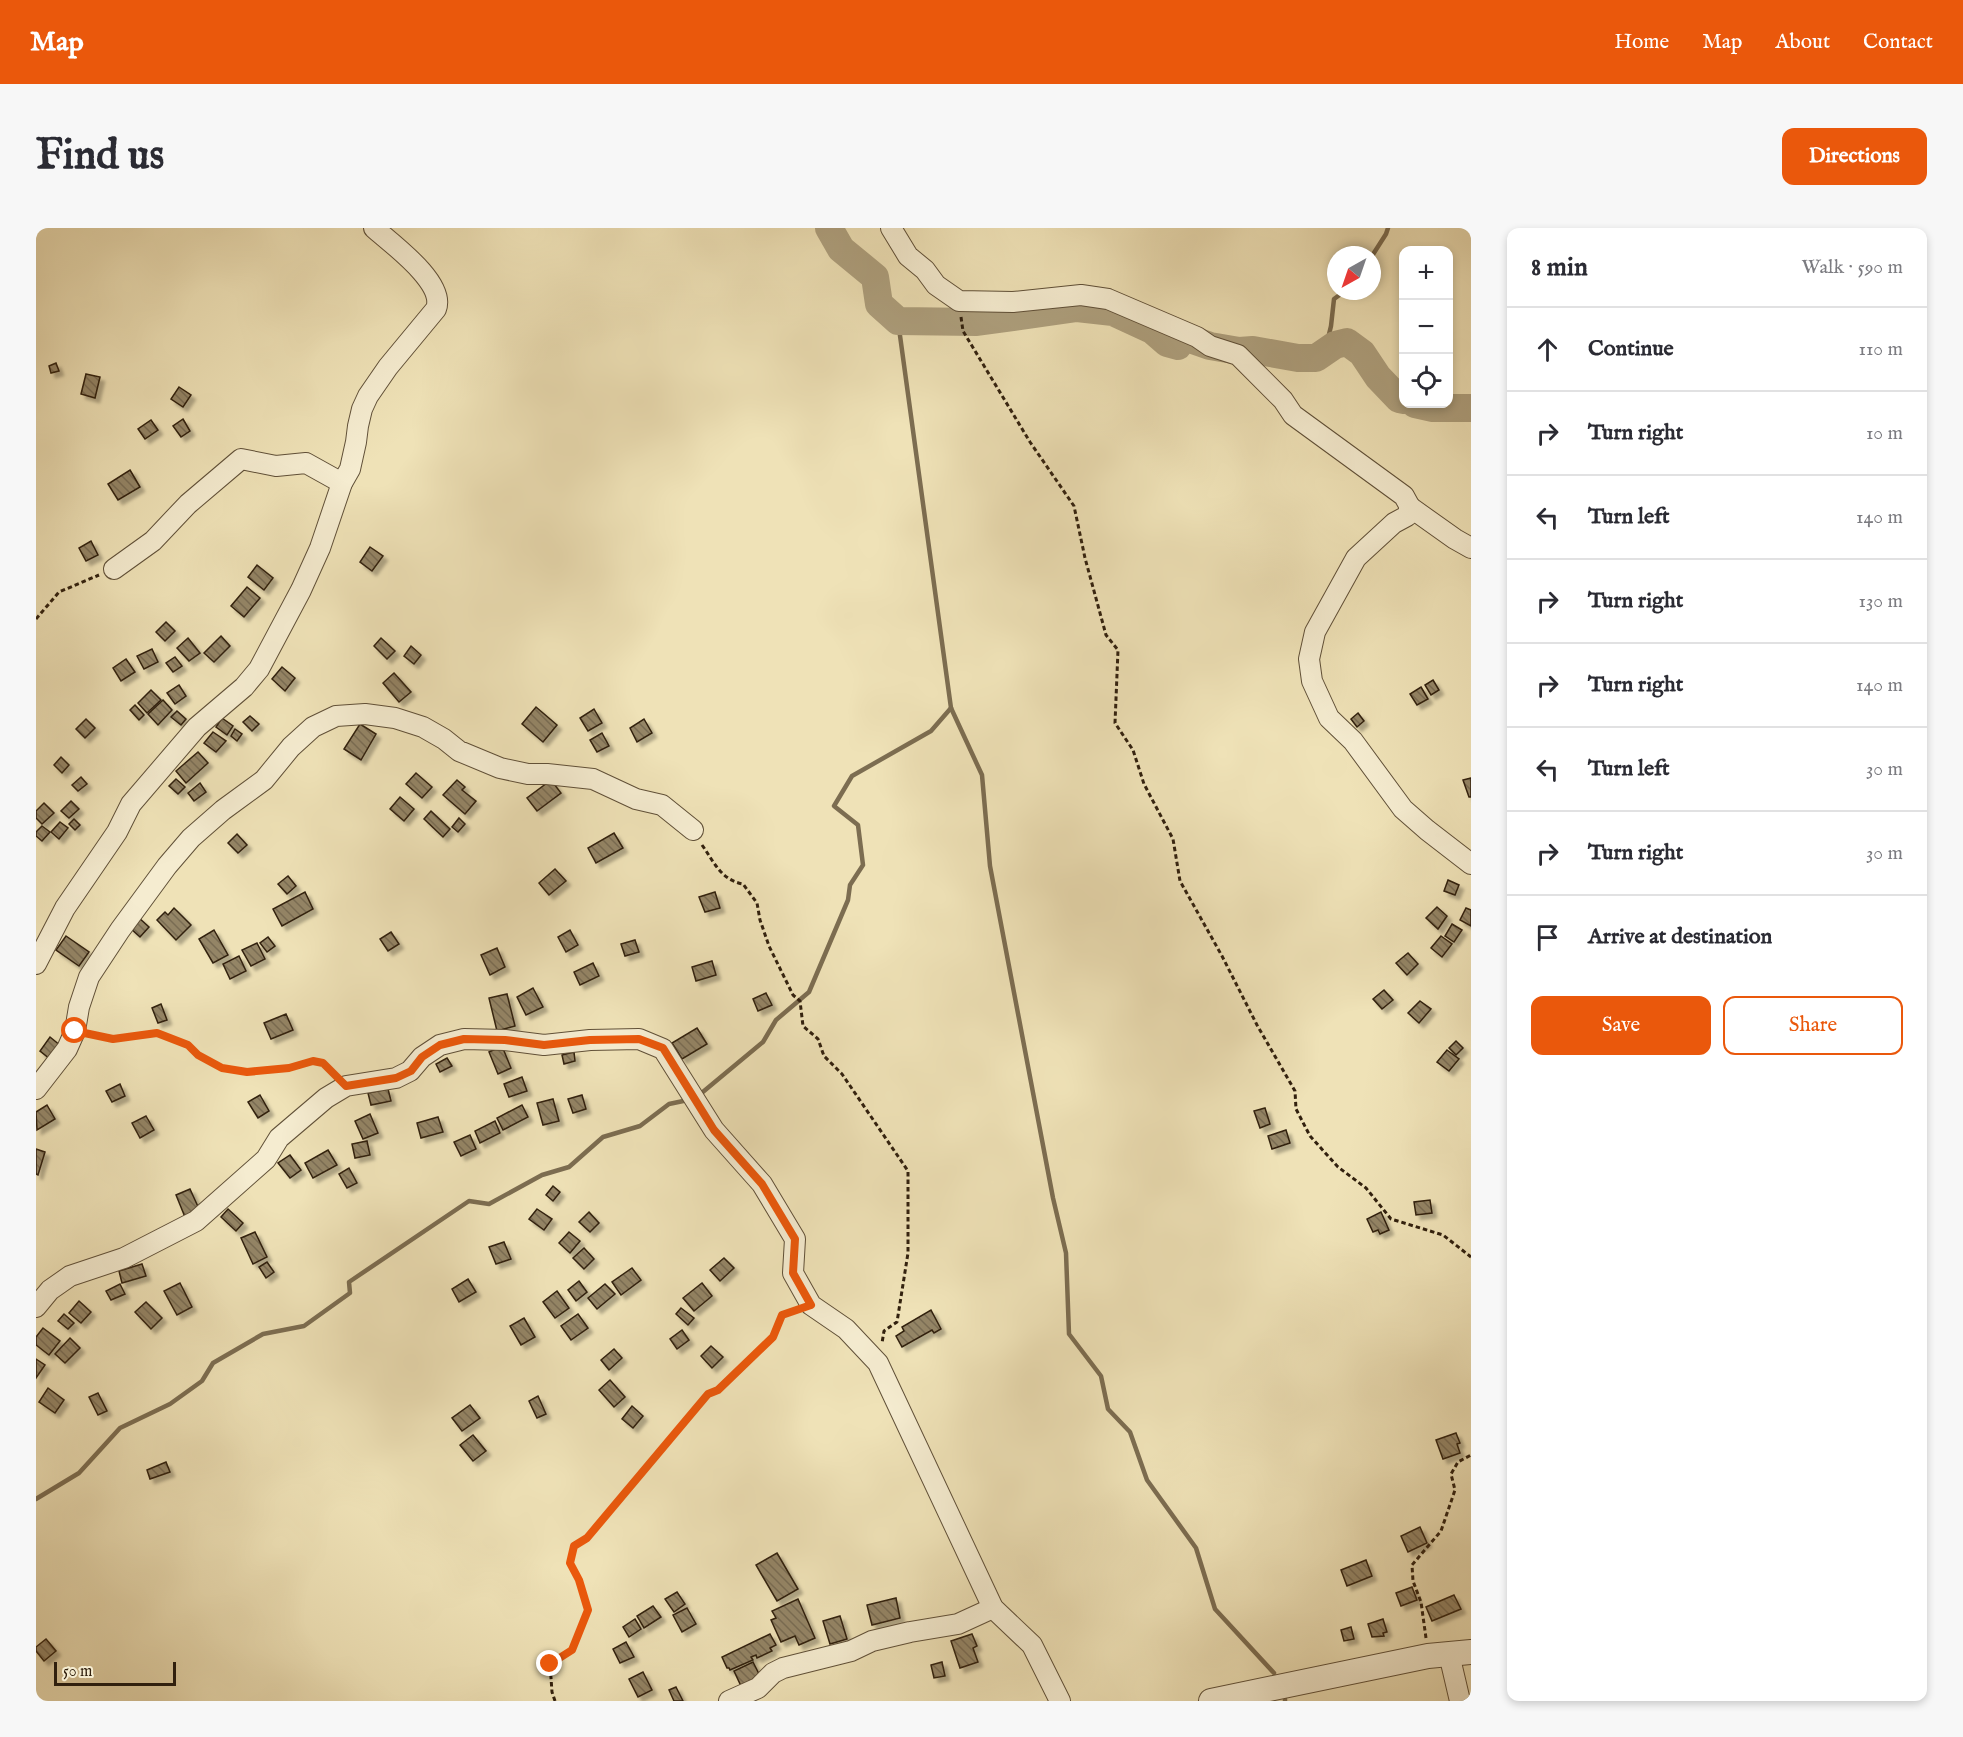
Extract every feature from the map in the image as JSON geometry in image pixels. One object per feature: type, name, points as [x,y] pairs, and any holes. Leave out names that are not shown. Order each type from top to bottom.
[{"type":"street","points":[[36,964],[65,908],[117,832],[131,804],[196,727],[244,687],[259,669],[285,622],[315,558],[342,483],[350,469],[362,409],[368,396],[382,375],[436,309],[438,298],[427,276],[374,228]]},
{"type":"street","points":[[891,228],[908,256],[925,270],[936,285],[959,301],[1013,302],[1081,295],[1108,299],[1197,337],[1210,346],[1238,355],[1283,400],[1293,415],[1404,496],[1410,507],[1471,548]]},
{"type":"street","points":[[114,569],[153,541],[188,504],[241,459],[276,466],[306,463],[342,483]]},
{"type":"street","points":[[1410,507],[1407,516],[1394,523],[1356,558],[1329,605],[1315,632],[1309,659],[1312,681],[1329,718],[1353,741],[1403,809],[1426,830],[1471,864]]},
{"type":"street","points":[[36,1089],[68,1048],[75,1031],[79,1007],[89,977],[167,866],[191,838],[223,810],[264,780],[291,747],[313,727],[336,716],[365,714],[395,718],[423,727],[444,739],[459,752],[500,768],[528,774],[593,779],[636,799],[662,805],[693,830]]},
{"type":"street","points":[[36,1307],[50,1290],[70,1276],[124,1258],[196,1221],[266,1159],[279,1138],[326,1098],[346,1086],[396,1078],[411,1071],[422,1057],[440,1045],[464,1039],[505,1040],[544,1045],[590,1040],[639,1039],[663,1048],[714,1130],[762,1184],[795,1239],[793,1273],[811,1305],[846,1329],[878,1363],[993,1608],[1032,1645],[1060,1701]]},
{"type":"street","points":[[729,1701],[758,1688],[773,1673],[783,1668],[851,1651],[872,1641],[958,1624],[993,1608]]},
{"type":"street","points":[[1211,1701],[1449,1654],[1461,1701]]},
{"type":"path","points":[[959,301],[963,331],[1030,442],[1074,506],[1085,558],[1106,635],[1118,650],[1114,723],[1133,750],[1144,784],[1173,839],[1180,880],[1294,1091],[1296,1109],[1310,1136],[1338,1167],[1366,1188],[1391,1220],[1443,1235],[1471,1257]]},
{"type":"path","points":[[36,619],[59,592],[114,569]]},
{"type":"path","points":[[693,830],[720,873],[731,882],[743,884],[757,903],[769,946],[793,995],[800,1001],[803,1026],[818,1039],[824,1056],[842,1074],[909,1171],[908,1253],[897,1322],[884,1331],[878,1363]]},
{"type":"path","points":[[75,1031],[113,1039],[157,1033],[188,1045],[198,1055],[222,1068],[247,1072],[289,1068],[313,1061],[323,1063],[346,1086]]},
{"type":"path","points":[[555,1701],[550,1664],[572,1650],[588,1610],[579,1580],[570,1563],[574,1546],[587,1538],[708,1394],[718,1390],[773,1337],[782,1315],[811,1305]]},
{"type":"path","points":[[1449,1654],[1413,1581],[1412,1565],[1441,1531],[1455,1490],[1451,1474],[1458,1462],[1471,1455]]},
{"type":"building","points":[[56,363],[59,371],[51,373],[49,366]]},
{"type":"building","points":[[86,374],[100,377],[95,398],[81,394]]},
{"type":"building","points":[[179,387],[191,395],[183,407],[171,399]]},
{"type":"building","points":[[183,419],[190,431],[181,437],[173,426]]},
{"type":"building","points":[[151,420],[158,430],[145,439],[138,429]]},
{"type":"building","points":[[130,470],[140,487],[118,500],[108,484]]},
{"type":"building","points":[[91,541],[98,555],[86,561],[79,548]]},
{"type":"building","points":[[370,547],[383,556],[372,571],[360,562]]},
{"type":"building","points":[[257,565],[273,578],[264,590],[248,577]]},
{"type":"building","points":[[247,587],[260,598],[244,617],[231,606]]},
{"type":"building","points":[[166,622],[175,631],[165,641],[156,632]]},
{"type":"building","points":[[221,636],[230,646],[214,662],[204,653]]},
{"type":"building","points":[[188,638],[200,653],[189,661],[177,648]]},
{"type":"building","points":[[381,638],[395,651],[387,659],[374,646]]},
{"type":"building","points":[[411,646],[421,655],[414,664],[404,656]]},
{"type":"building","points":[[152,649],[158,662],[144,669],[137,656]]},
{"type":"building","points":[[175,657],[182,666],[173,672],[166,663]]},
{"type":"building","points":[[126,659],[135,672],[121,681],[113,668]]},
{"type":"building","points":[[282,667],[295,678],[285,691],[272,679]]},
{"type":"building","points":[[394,673],[411,692],[399,702],[383,683]]},
{"type":"building","points":[[1433,680],[1439,690],[1431,695],[1425,685]]},
{"type":"building","points":[[179,685],[186,696],[175,704],[167,693]]},
{"type":"building","points":[[1421,687],[1428,699],[1417,705],[1410,694]]},
{"type":"building","points":[[151,690],[161,700],[147,713],[138,703]]},
{"type":"building","points":[[163,700],[172,710],[158,725],[148,714]]},
{"type":"building","points":[[135,705],[144,715],[139,720],[130,710]]},
{"type":"building","points":[[536,707],[557,725],[543,742],[522,724]]},
{"type":"building","points":[[594,709],[602,723],[588,731],[580,718]]},
{"type":"building","points":[[177,711],[186,719],[181,725],[171,717]]},
{"type":"building","points":[[1358,713],[1364,721],[1357,727],[1351,719]]},
{"type":"building","points":[[250,716],[259,724],[252,731],[243,722]]},
{"type":"building","points":[[222,718],[233,726],[227,735],[216,727]]},
{"type":"building","points":[[86,719],[95,728],[85,738],[76,729]]},
{"type":"building","points":[[644,719],[652,733],[637,742],[630,728]]},
{"type":"building","points":[[360,724],[376,734],[361,760],[344,749]]},
{"type":"building","points":[[235,729],[242,734],[237,741],[231,736]]},
{"type":"building","points":[[213,732],[226,741],[216,752],[204,743]]},
{"type":"building","points":[[602,733],[609,746],[597,752],[590,740]]},
{"type":"building","points":[[198,752],[208,763],[186,783],[176,771]]},
{"type":"building","points":[[61,757],[69,765],[62,773],[54,765]]},
{"type":"building","points":[[416,773],[432,787],[422,798],[406,784]]},
{"type":"building","points":[[81,777],[87,784],[78,791],[72,785]]},
{"type":"building","points":[[1471,778],[1471,797],[1469,797],[1463,780]]},
{"type":"building","points":[[176,779],[185,787],[178,794],[169,786]]},
{"type":"building","points":[[457,780],[465,787],[462,790],[476,801],[465,814],[443,795]]},
{"type":"building","points":[[551,780],[561,793],[537,811],[527,798]]},
{"type":"building","points":[[200,783],[206,792],[194,801],[188,793]]},
{"type":"building","points":[[400,797],[414,809],[404,821],[390,809]]},
{"type":"building","points":[[71,801],[79,809],[69,818],[61,811]]},
{"type":"building","points":[[44,803],[54,813],[42,824],[36,818],[36,811]]},
{"type":"building","points":[[431,811],[450,829],[443,837],[424,819]]},
{"type":"building","points":[[459,818],[465,824],[458,832],[452,827]]},
{"type":"building","points":[[74,819],[80,825],[75,830],[69,824]]},
{"type":"building","points":[[60,822],[68,828],[59,839],[51,832]]},
{"type":"building","points":[[42,826],[50,832],[42,841],[36,836],[36,832]]},
{"type":"building","points":[[614,833],[623,848],[596,863],[588,848]]},
{"type":"building","points":[[237,834],[247,845],[238,853],[228,843]]},
{"type":"building","points":[[555,869],[566,881],[549,895],[539,883]]},
{"type":"building","points":[[288,876],[296,886],[287,894],[278,884]]},
{"type":"building","points":[[1448,880],[1459,885],[1455,895],[1444,891]]},
{"type":"building","points":[[305,892],[313,909],[282,926],[273,909]]},
{"type":"building","points":[[715,892],[720,908],[705,912],[699,897]]},
{"type":"building","points":[[1437,907],[1447,916],[1438,929],[1426,918]]},
{"type":"building","points":[[174,908],[191,925],[176,940],[157,920],[165,912],[168,915]]},
{"type":"building","points":[[1466,908],[1471,910],[1471,926],[1460,920]]},
{"type":"building","points":[[138,917],[149,927],[140,937],[129,927]]},
{"type":"building","points":[[1452,924],[1462,930],[1454,942],[1445,936]]},
{"type":"building","points":[[214,930],[228,955],[213,963],[199,939]]},
{"type":"building","points":[[570,930],[578,945],[566,952],[558,937]]},
{"type":"building","points":[[391,932],[399,944],[388,951],[380,939]]},
{"type":"building","points":[[66,936],[89,952],[79,966],[56,950]]},
{"type":"building","points":[[1441,936],[1452,944],[1442,957],[1431,948]]},
{"type":"building","points":[[268,937],[275,946],[267,952],[260,943]]},
{"type":"building","points":[[635,940],[639,952],[625,956],[621,944]]},
{"type":"building","points":[[257,943],[265,959],[251,966],[242,950]]},
{"type":"building","points":[[497,948],[505,967],[490,975],[481,955]]},
{"type":"building","points":[[1408,953],[1418,964],[1407,975],[1396,963]]},
{"type":"building","points":[[239,956],[246,971],[230,979],[223,964]]},
{"type":"building","points":[[712,961],[716,975],[696,981],[692,967]]},
{"type":"building","points":[[593,963],[599,976],[580,985],[574,972]]},
{"type":"building","points":[[533,988],[543,1007],[526,1015],[517,997]]},
{"type":"building","points":[[1384,990],[1393,1000],[1382,1009],[1373,999]]},
{"type":"building","points":[[766,993],[772,1005],[758,1011],[753,999]]},
{"type":"building","points":[[507,994],[515,1026],[497,1031],[489,998]]},
{"type":"building","points":[[1420,1001],[1431,1009],[1419,1023],[1408,1013]]},
{"type":"building","points":[[161,1004],[167,1020],[158,1023],[152,1008]]},
{"type":"building","points":[[286,1014],[293,1030],[271,1039],[264,1023]]},
{"type":"building","points":[[697,1028],[707,1044],[682,1059],[672,1043]]},
{"type":"building","points":[[50,1037],[61,1046],[50,1059],[40,1051]]},
{"type":"building","points":[[1456,1041],[1463,1048],[1456,1055],[1449,1048]]},
{"type":"building","points":[[502,1046],[511,1068],[498,1074],[489,1052]]},
{"type":"building","points":[[1447,1050],[1459,1059],[1449,1071],[1437,1062]]},
{"type":"building","points":[[574,1052],[575,1061],[564,1064],[562,1055]]},
{"type":"building","points":[[447,1058],[452,1066],[440,1072],[436,1064]]},
{"type":"building","points":[[522,1077],[527,1091],[509,1097],[504,1084]]},
{"type":"building","points":[[120,1084],[125,1096],[112,1102],[106,1091]]},
{"type":"building","points":[[388,1089],[391,1101],[371,1105],[368,1093]]},
{"type":"building","points":[[260,1095],[269,1111],[258,1118],[248,1102]]},
{"type":"building","points":[[582,1095],[586,1109],[573,1113],[568,1099]]},
{"type":"building","points":[[553,1099],[559,1121],[543,1125],[537,1103]]},
{"type":"building","points":[[47,1105],[55,1119],[37,1130],[36,1112]]},
{"type":"building","points":[[522,1105],[528,1117],[503,1130],[497,1118]]},
{"type":"building","points":[[1265,1108],[1270,1124],[1260,1128],[1254,1111]]},
{"type":"building","points":[[370,1114],[378,1133],[363,1139],[355,1121]]},
{"type":"building","points":[[146,1116],[154,1130],[140,1138],[132,1123]]},
{"type":"building","points":[[438,1117],[443,1132],[421,1138],[417,1123]]},
{"type":"building","points":[[495,1121],[500,1133],[480,1143],[475,1131]]},
{"type":"building","points":[[1286,1130],[1290,1143],[1272,1149],[1268,1136]]},
{"type":"building","points":[[470,1135],[476,1149],[461,1156],[454,1142]]},
{"type":"building","points":[[367,1141],[370,1155],[355,1158],[352,1144]]},
{"type":"building","points":[[36,1149],[45,1152],[38,1175],[36,1174]]},
{"type":"building","points":[[328,1150],[337,1165],[313,1178],[305,1163]]},
{"type":"building","points":[[290,1155],[301,1170],[290,1178],[278,1163]]},
{"type":"building","points":[[349,1168],[357,1183],[347,1188],[339,1174]]},
{"type":"building","points":[[553,1186],[560,1192],[553,1201],[546,1195]]},
{"type":"building","points":[[190,1189],[200,1211],[185,1217],[176,1195]]},
{"type":"building","points":[[1430,1200],[1432,1213],[1416,1215],[1414,1202]]},
{"type":"building","points":[[228,1209],[243,1223],[236,1231],[221,1217]]},
{"type":"building","points":[[537,1209],[552,1219],[544,1230],[529,1219]]},
{"type":"building","points":[[589,1212],[599,1223],[590,1232],[579,1222]]},
{"type":"building","points":[[1381,1212],[1389,1230],[1380,1234],[1378,1230],[1373,1232],[1367,1219]]},
{"type":"building","points":[[255,1232],[267,1257],[253,1264],[241,1238]]},
{"type":"building","points":[[569,1232],[580,1241],[570,1253],[559,1243]]},
{"type":"building","points":[[504,1242],[511,1259],[496,1264],[489,1247]]},
{"type":"building","points":[[584,1248],[594,1259],[584,1269],[573,1258]]},
{"type":"building","points":[[724,1258],[734,1268],[720,1281],[710,1270]]},
{"type":"building","points":[[267,1262],[274,1272],[266,1278],[259,1267]]},
{"type":"building","points":[[142,1264],[146,1276],[122,1283],[119,1271]]},
{"type":"building","points":[[632,1268],[641,1280],[621,1295],[612,1282]]},
{"type":"building","points":[[468,1279],[476,1292],[459,1302],[452,1289]]},
{"type":"building","points":[[579,1281],[587,1292],[576,1301],[568,1290]]},
{"type":"building","points":[[180,1283],[192,1307],[177,1315],[164,1291]]},
{"type":"building","points":[[702,1283],[712,1296],[694,1311],[683,1298]]},
{"type":"building","points":[[120,1284],[125,1294],[111,1300],[106,1291]]},
{"type":"building","points":[[605,1284],[615,1294],[597,1309],[588,1298]]},
{"type":"building","points":[[557,1291],[569,1308],[555,1318],[543,1302]]},
{"type":"building","points":[[79,1301],[91,1312],[81,1323],[69,1313]]},
{"type":"building","points":[[146,1302],[162,1318],[151,1329],[135,1312]]},
{"type":"building","points":[[681,1308],[694,1318],[688,1325],[676,1314]]},
{"type":"building","points":[[931,1310],[941,1329],[934,1333],[932,1330],[902,1347],[896,1336],[904,1331],[902,1327]]},
{"type":"building","points":[[64,1314],[74,1323],[68,1329],[58,1321]]},
{"type":"building","points":[[578,1314],[588,1328],[571,1340],[561,1326]]},
{"type":"building","points":[[524,1318],[535,1337],[521,1345],[510,1326]]},
{"type":"building","points":[[43,1328],[60,1341],[49,1355],[36,1345],[36,1337]]},
{"type":"building","points":[[682,1330],[689,1340],[677,1349],[670,1339]]},
{"type":"building","points":[[70,1338],[80,1348],[65,1363],[55,1354]]},
{"type":"building","points":[[711,1346],[723,1357],[712,1368],[701,1356]]},
{"type":"building","points":[[614,1349],[622,1358],[609,1370],[601,1360]]},
{"type":"building","points":[[36,1359],[45,1365],[36,1378]]},
{"type":"building","points":[[610,1380],[625,1397],[614,1407],[599,1390]]},
{"type":"building","points":[[48,1388],[64,1400],[55,1413],[39,1402]]},
{"type":"building","points":[[98,1393],[107,1411],[98,1415],[89,1397]]},
{"type":"building","points":[[538,1396],[546,1414],[537,1418],[529,1401]]},
{"type":"building","points":[[470,1405],[480,1418],[462,1431],[452,1418]]},
{"type":"building","points":[[632,1406],[643,1416],[633,1428],[622,1419]]},
{"type":"building","points":[[1456,1433],[1460,1443],[1457,1444],[1460,1453],[1443,1459],[1436,1440]]},
{"type":"building","points":[[473,1435],[486,1451],[473,1461],[460,1445]]},
{"type":"building","points":[[166,1462],[170,1472],[150,1479],[147,1470]]},
{"type":"building","points":[[1420,1527],[1427,1543],[1408,1552],[1401,1536]]},
{"type":"building","points":[[777,1553],[798,1589],[777,1601],[756,1565]]},
{"type":"building","points":[[1366,1560],[1372,1576],[1347,1586],[1341,1570]]},
{"type":"building","points":[[1412,1587],[1417,1600],[1401,1606],[1396,1593]]},
{"type":"building","points":[[677,1592],[685,1604],[674,1612],[665,1599]]},
{"type":"building","points":[[1454,1595],[1461,1609],[1432,1621],[1426,1607]]},
{"type":"building","points":[[896,1598],[900,1618],[872,1625],[867,1605]]},
{"type":"building","points":[[798,1599],[815,1638],[799,1645],[795,1636],[781,1642],[771,1620],[776,1618],[772,1611]]},
{"type":"building","points":[[653,1606],[661,1617],[644,1628],[637,1616]]},
{"type":"building","points":[[687,1608],[696,1624],[682,1632],[673,1615]]},
{"type":"building","points":[[840,1616],[847,1639],[830,1644],[823,1621]]},
{"type":"building","points":[[635,1619],[641,1629],[629,1637],[623,1627]]},
{"type":"building","points":[[1383,1619],[1387,1632],[1383,1633],[1384,1636],[1372,1637],[1368,1624]]},
{"type":"building","points":[[1351,1627],[1354,1639],[1344,1641],[1341,1630]]},
{"type":"building","points":[[770,1634],[776,1645],[770,1648],[772,1651],[757,1658],[756,1655],[751,1657],[753,1660],[730,1670],[727,1668],[722,1657]]},
{"type":"building","points":[[972,1634],[977,1646],[973,1648],[978,1662],[960,1668],[951,1641]]},
{"type":"building","points":[[46,1639],[56,1651],[44,1661],[36,1651],[36,1647]]},
{"type":"building","points":[[626,1642],[634,1657],[620,1663],[613,1649]]},
{"type":"building","points":[[753,1662],[760,1676],[741,1686],[734,1671]]},
{"type":"building","points":[[942,1662],[945,1676],[934,1678],[931,1665]]},
{"type":"building","points":[[643,1672],[652,1690],[638,1697],[629,1679]]},
{"type":"building","points":[[676,1687],[683,1701],[674,1701],[669,1690]]},
{"type":"waterway","points":[[829,228],[841,249],[875,277],[879,304],[898,321],[977,322],[1077,308],[1113,312],[1152,330],[1167,343],[1178,346],[1181,341],[1190,339],[1210,346],[1239,351],[1253,350],[1298,358],[1316,358],[1335,345],[1347,342],[1362,353],[1378,377],[1399,399]]},
{"type":"waterway","points":[[1378,246],[1388,228]]},
{"type":"waterway","points":[[1325,351],[1334,300]]},
{"type":"waterway","points":[[898,321],[951,708],[982,775],[990,866],[1053,1198],[1066,1253],[1069,1334],[1101,1376],[1108,1409],[1130,1432],[1147,1480],[1196,1548],[1215,1609],[1274,1673]]},
{"type":"waterway","points":[[1453,408],[1471,408]]},
{"type":"waterway","points":[[698,1096],[763,1042],[776,1020],[809,992],[848,900],[850,885],[863,865],[858,825],[834,806],[852,776],[931,731],[951,708]]},
{"type":"waterway","points":[[36,1499],[79,1473],[120,1428],[170,1404],[202,1381],[213,1363],[263,1334],[304,1326],[350,1293],[349,1282],[469,1201],[489,1204],[542,1175],[569,1167],[603,1137],[640,1126],[669,1104],[688,1100]]},
{"type":"route","points":[[75,1031],[113,1039],[157,1033],[188,1045],[198,1055],[222,1068],[247,1072],[289,1068],[313,1061],[323,1063],[346,1086],[396,1078],[411,1071],[422,1057],[440,1045],[464,1039],[505,1040],[544,1045],[590,1040],[639,1039],[663,1048],[714,1130],[762,1184],[795,1239],[793,1273],[811,1305],[782,1315],[773,1337],[718,1390],[708,1394],[587,1538],[574,1546],[570,1563],[579,1580],[588,1610],[572,1650],[550,1664]]}]
